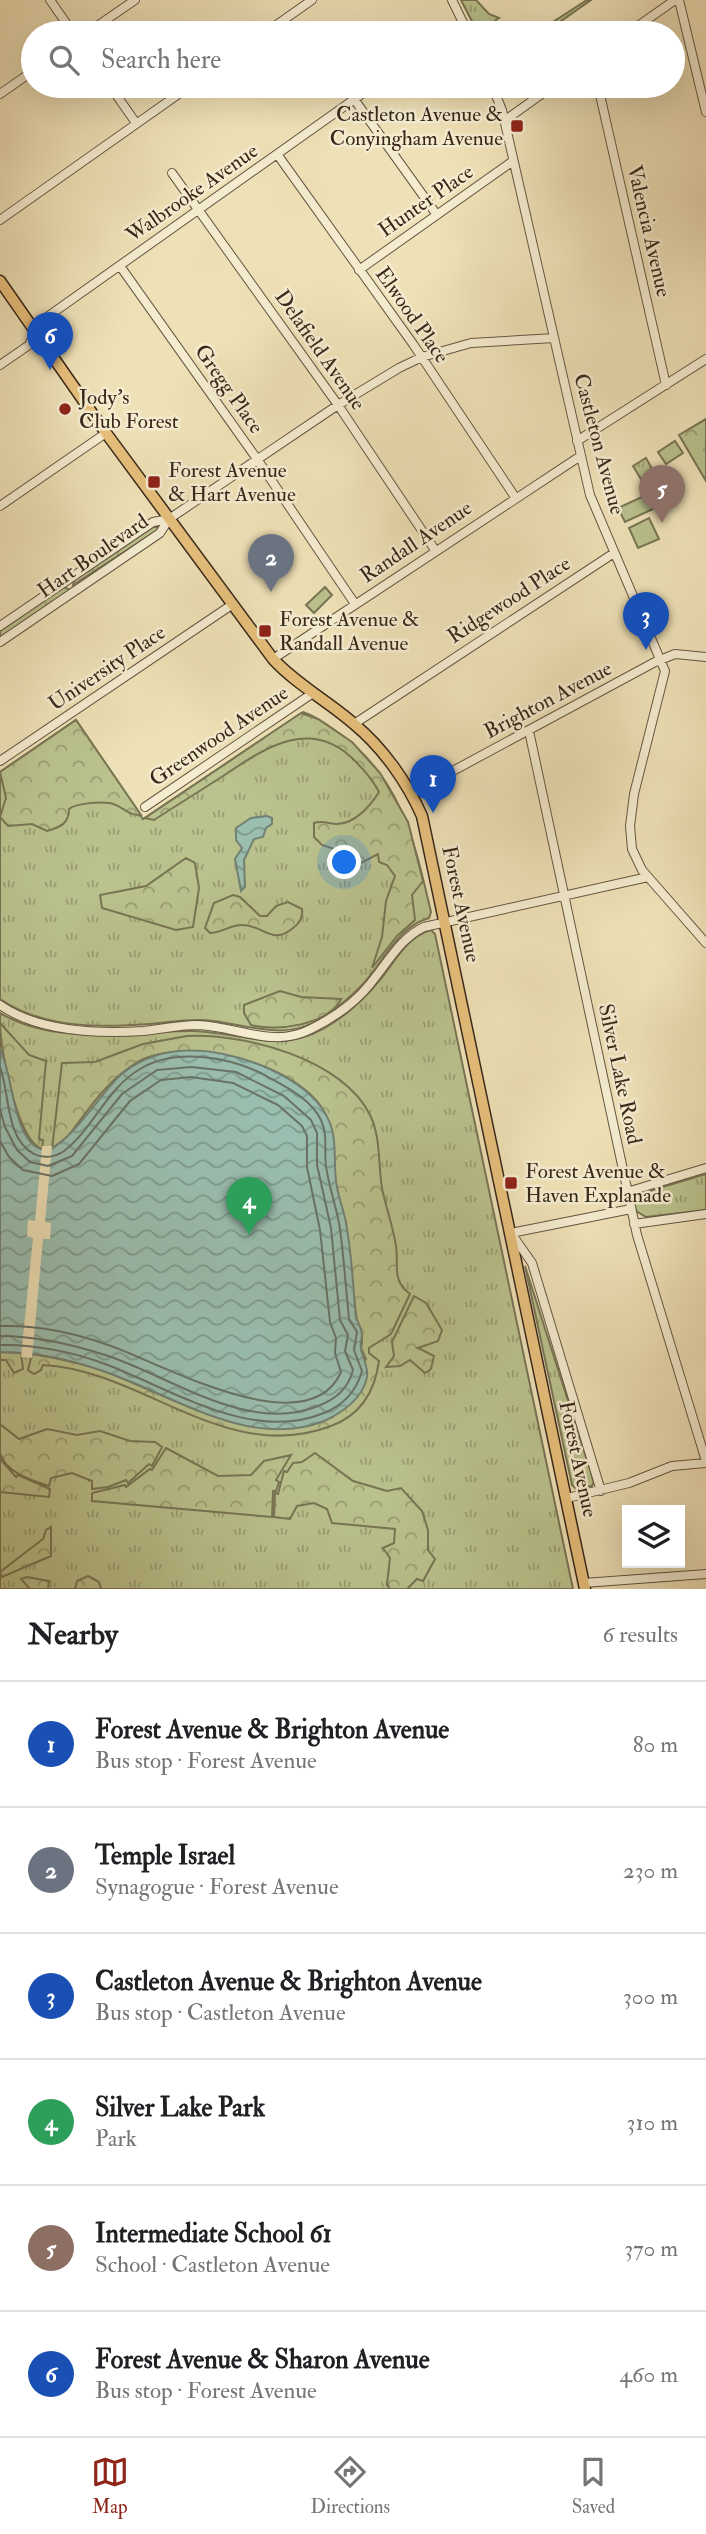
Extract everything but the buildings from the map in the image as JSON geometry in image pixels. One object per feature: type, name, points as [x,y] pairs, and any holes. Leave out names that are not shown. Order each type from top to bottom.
[{"type":"main road","name":"Forest Avenue","points":[[0,282],[106,433],[273,659],[354,724],[412,793],[422,816],[584,1586]]},
{"type":"street","points":[[50,0],[65,21]]},
{"type":"street","points":[[104,21],[135,0]]},
{"type":"street","points":[[282,21],[312,0]]},
{"type":"street","points":[[452,0],[462,21]]},
{"type":"street","points":[[646,21],[677,0],[682,21]]},
{"type":"street","points":[[685,31],[706,112]]},
{"type":"street","points":[[0,94],[21,79]]},
{"type":"street","points":[[118,98],[136,123]]},
{"type":"street","points":[[0,220],[172,98]]},
{"type":"street","name":"Castleton Avenue","points":[[496,98],[504,121],[579,457],[595,510],[665,671],[635,787],[631,818],[632,849],[648,877],[706,943]]},
{"type":"street","points":[[504,121],[536,98]]},
{"type":"street","name":"Valencia Avenue","points":[[601,98],[666,385]]},
{"type":"street","points":[[354,99],[437,215]]},
{"type":"street","name":"Walbrooke Avenue","points":[[0,365],[29,345],[40,322],[354,99]]},
{"type":"street","name":"Elwood Place","points":[[277,154],[422,357],[515,498]]},
{"type":"street","name":"Hunter Place","points":[[359,270],[513,161]]},
{"type":"street","name":"Delafield Avenue","points":[[172,173],[338,405],[435,550]]},
{"type":"street","name":"Gregg Place","points":[[120,265],[355,604]]},
{"type":"street","name":"Hart Boulevard","points":[[0,642],[160,533],[169,519],[380,378],[422,357],[485,340],[554,338]]},
{"type":"street","points":[[577,441],[706,359]]},
{"type":"street","points":[[0,506],[106,433]]},
{"type":"street","name":"Randall Avenue","points":[[273,659],[579,457]]},
{"type":"street","name":"Hart Boulevard","points":[[0,626],[153,522],[169,519]]},
{"type":"street","name":"Ridgewood Place","points":[[354,724],[614,553]]},
{"type":"street","name":"University Place","points":[[0,761],[233,604]]},
{"type":"street","name":"Brighton Avenue","points":[[412,793],[661,660],[675,654],[706,657]]},
{"type":"street","name":"Greenwood Avenue","points":[[145,807],[313,693]]},
{"type":"street","name":"Silver Lake Road","points":[[529,731],[634,1224],[706,1462]]},
{"type":"street","points":[[0,1004],[31,1022],[58,1026],[117,1031],[198,1025],[274,1038],[292,1036],[341,1011],[369,986],[408,937],[420,929],[444,921],[648,877]]},
{"type":"street","points":[[627,1192],[706,1168]]},
{"type":"street","points":[[601,1491],[532,1263],[511,1233],[631,1209]]},
{"type":"street","points":[[634,1224],[706,1214]]},
{"type":"street","points":[[567,1498],[601,1491],[672,1466],[706,1462]]},
{"type":"street","points":[[584,1586],[706,1574]]},
{"type":"green space","points":[[461,0],[476,0],[489,14],[499,18],[495,21],[472,21]]},
{"type":"green space","points":[[587,0],[591,0],[561,21],[555,21]]},
{"type":"green space","points":[[706,419],[706,481],[679,435]]},
{"type":"green space","points":[[675,441],[683,453],[666,464],[658,452]]},
{"type":"green space","points":[[646,458],[656,476],[644,484],[633,466]]},
{"type":"green space","points":[[646,495],[653,509],[625,522],[618,508]]},
{"type":"green space","points":[[649,518],[659,539],[638,548],[629,528]]},
{"type":"green space","points":[[153,527],[158,530],[73,585],[74,580]]},
{"type":"green space","points":[[64,587],[70,590],[0,638],[0,630]]},
{"type":"green space","points":[[325,587],[332,595],[314,613],[306,605]]},
{"type":"green space","points":[[303,712],[336,731],[358,749],[376,768],[390,789],[411,835],[431,912],[429,918],[408,929],[399,938],[353,994],[321,1019],[292,1030],[262,1029],[202,1020],[111,1026],[72,1024],[34,1016],[0,999],[0,772],[76,720],[143,819]]},
{"type":"green space","points":[[301,713],[318,719],[352,742],[380,773],[408,822],[423,881],[412,895],[415,920],[397,936],[372,968],[382,937],[386,901],[395,876],[387,865],[379,862],[378,854],[359,864],[346,853],[322,845],[314,837],[314,823],[337,824],[350,821],[367,808],[379,792],[363,769],[339,748],[323,740],[306,738],[272,747],[255,755],[154,820],[145,818]]},
{"type":"green space","points":[[76,720],[141,815],[132,814],[113,804],[94,803],[69,809],[63,824],[47,831],[32,824],[8,826],[0,817],[6,798],[0,772]]},
{"type":"green space","points":[[186,858],[195,863],[199,888],[193,927],[176,930],[102,908],[100,895],[146,886]]},
{"type":"green space","points":[[233,895],[240,897],[260,916],[267,916],[276,906],[288,902],[302,909],[301,917],[295,926],[279,935],[242,925],[210,933],[205,928],[214,903]]},
{"type":"green space","points":[[431,930],[435,934],[573,1589],[0,1589],[0,1013],[46,1030],[70,1033],[193,1031],[259,1040],[291,1040],[323,1029],[346,1014],[373,988],[408,944],[422,933]]},
{"type":"green space","points":[[280,991],[301,997],[341,999],[335,1008],[325,1015],[301,1024],[274,1028],[251,1025],[244,1013],[244,1005]]},
{"type":"green space","points":[[0,1023],[29,1055],[46,1061],[39,1139],[43,1140],[42,1149],[33,1142],[18,1112],[7,1072]]},
{"type":"green space","points":[[187,1036],[236,1039],[290,1053],[338,1079],[357,1095],[374,1123],[382,1188],[396,1246],[398,1278],[410,1294],[391,1334],[369,1348],[369,1353],[379,1361],[374,1382],[365,1401],[351,1415],[331,1426],[293,1435],[256,1434],[220,1426],[115,1382],[80,1371],[43,1365],[41,1370],[34,1374],[28,1370],[32,1354],[68,1361],[104,1371],[216,1416],[245,1424],[274,1427],[303,1425],[333,1417],[366,1359],[361,1348],[362,1338],[357,1319],[348,1244],[333,1167],[331,1128],[326,1115],[313,1097],[293,1081],[268,1068],[211,1053],[157,1055],[136,1063],[114,1080],[61,1145],[52,1149],[62,1063],[95,1062],[143,1044]]},
{"type":"green space","points":[[706,1174],[706,1210],[646,1217],[636,1211],[633,1200],[636,1195]]},
{"type":"green space","points":[[525,1266],[594,1482],[592,1486],[576,1489],[572,1485]]},
{"type":"green space","points":[[414,1296],[426,1303],[442,1330],[438,1341],[418,1348],[434,1356],[431,1369],[425,1373],[410,1360],[400,1366],[386,1367],[394,1356],[392,1342]]},
{"type":"green space","points":[[0,1352],[21,1353],[23,1369],[14,1373],[6,1360],[0,1360]]},
{"type":"green space","points":[[0,1424],[19,1439],[47,1429],[77,1435],[100,1431],[130,1441],[155,1442],[162,1447],[152,1466],[149,1464],[128,1483],[126,1480],[108,1487],[92,1489],[92,1481],[72,1473],[51,1478],[49,1486],[20,1475],[3,1460],[0,1453]]},
{"type":"green space","points":[[166,1448],[218,1476],[251,1475],[264,1461],[291,1455],[276,1480],[279,1482],[276,1491],[273,1491],[272,1517],[92,1501],[92,1493],[125,1485],[126,1487],[152,1470]]},
{"type":"green space","points":[[315,1453],[353,1481],[387,1491],[401,1488],[422,1511],[428,1530],[428,1550],[435,1559],[423,1581],[417,1579],[407,1589],[390,1589],[387,1584],[390,1558],[383,1548],[394,1543],[395,1529],[332,1523],[327,1509],[314,1503],[297,1506],[290,1519],[274,1517],[275,1493],[278,1494],[284,1471],[287,1472],[293,1463],[302,1462]]},
{"type":"green space","points":[[0,1459],[16,1477],[18,1475],[50,1489],[49,1497],[0,1492]]},
{"type":"green space","points":[[51,1527],[51,1556],[2,1577],[0,1572],[43,1539],[46,1530]]},
{"type":"green space","points":[[88,1576],[99,1582],[101,1589],[75,1589],[77,1581]]},
{"type":"green space","points":[[27,1577],[49,1581],[48,1589],[30,1589],[21,1579]]},
{"type":"water","points":[[251,818],[272,818],[272,824],[266,828],[263,837],[254,839],[244,860],[245,887],[241,891],[235,859],[242,848],[236,840],[236,828]]},
{"type":"water","points":[[0,1049],[19,1120],[32,1143],[41,1149],[61,1142],[72,1132],[123,1073],[146,1059],[171,1052],[210,1052],[255,1063],[288,1079],[316,1101],[326,1114],[332,1129],[336,1180],[348,1235],[356,1318],[362,1335],[361,1348],[367,1372],[364,1386],[354,1401],[324,1421],[295,1428],[267,1429],[209,1415],[88,1366],[38,1355],[0,1352]]},
{"type":"pier","points":[[42,1146],[52,1146],[45,1222],[51,1223],[50,1239],[43,1239],[32,1358],[21,1357],[33,1238],[27,1236],[28,1220],[35,1221]]},
{"type":"place","name":"Castleton Avenue & Conyingham Avenue","points":[[517,126]]},
{"type":"place","name":"Forest Avenue & Sharon Avenue","points":[[50,370]]},
{"type":"place","name":"Jody's Club Forest","points":[[65,409]]},
{"type":"place","name":"Forest Avenue & Hart Avenue","points":[[154,482]]},
{"type":"place","name":"Intermediate School 61","points":[[662,523]]},
{"type":"place","name":"Temple Israel","points":[[271,592]]},
{"type":"place","name":"Forest Avenue & Randall Avenue","points":[[265,631]]},
{"type":"place","name":"Castleton Avenue & Brighton Avenue","points":[[646,650]]},
{"type":"place","name":"Forest Avenue & Brighton Avenue","points":[[433,813]]},
{"type":"place","name":"Forest Avenue & Haven Explanade","points":[[511,1183]]},
{"type":"place","name":"Silver Lake Park","points":[[249,1235]]}]
